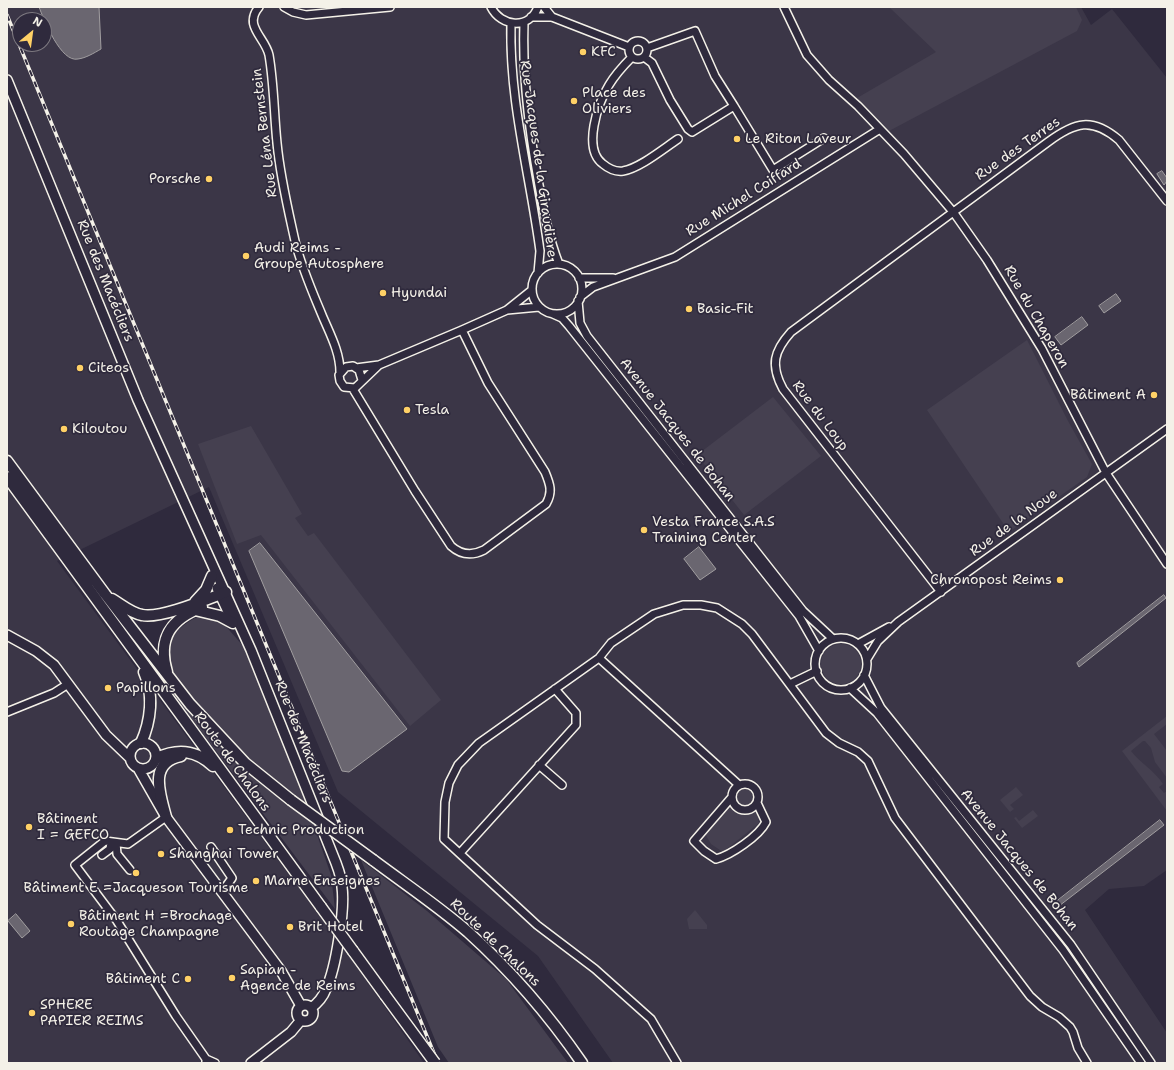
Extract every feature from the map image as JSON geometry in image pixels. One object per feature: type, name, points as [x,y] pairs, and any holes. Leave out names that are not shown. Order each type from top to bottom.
[{"type":"main road","name":"Route de Chalons","points":[[7,461],[168,676],[214,732],[261,778],[436,906],[468,932],[528,993],[552,1022],[582,1063]]},
{"type":"main road","name":"Route de Chalons","points":[[7,477],[435,1063]]},
{"type":"main road","points":[[168,676],[163,652],[165,640],[176,620],[194,607],[206,590],[212,576]]},
{"type":"main road","points":[[106,594],[133,612],[148,616],[194,607],[224,595]]},
{"type":"main road","points":[[194,607],[220,616],[233,623]]},
{"type":"main road","points":[[129,644],[150,684],[151,697],[145,732],[138,744]]},
{"type":"main road","points":[[154,762],[177,751],[186,751],[205,759],[215,769],[268,835]]},
{"type":"main road","points":[[166,816],[160,795],[160,772],[165,762],[175,757],[196,755]]},
{"type":"street","name":"Rue Léna Bernstein","points":[[258,7],[253,16],[252,22],[254,28],[264,43],[269,56],[279,166],[295,243],[311,289],[337,350],[340,362],[340,372]]},
{"type":"street","points":[[284,7],[293,12],[306,15],[390,7]]},
{"type":"street","points":[[491,7],[501,20],[511,24],[524,22],[531,17],[538,7]]},
{"type":"street","points":[[544,7],[552,17]]},
{"type":"street","name":"Rue du Chaperon","points":[[784,7],[807,55],[830,80],[888,137],[954,213],[987,260],[1042,349],[1106,473],[1167,564]]},
{"type":"street","points":[[531,17],[552,17],[629,47]]},
{"type":"street","name":"Rue Jacques de la Giraudière","points":[[524,22],[522,62],[530,136],[547,226],[559,264]]},
{"type":"street","name":"Rue Jacques de la Giraudière","points":[[511,24],[511,47],[516,108],[540,251],[538,273]]},
{"type":"street","points":[[647,48],[695,31],[715,76],[773,170],[824,138]]},
{"type":"street","points":[[629,47],[634,42],[638,41],[645,44],[647,48]]},
{"type":"street","points":[[629,47],[632,57]]},
{"type":"street","points":[[644,57],[647,48]]},
{"type":"street","points":[[632,57],[638,59],[644,57]]},
{"type":"street","points":[[632,57],[608,86],[600,103],[595,122],[593,141],[595,155],[601,163],[608,168],[615,171],[622,171],[643,161],[678,139]]},
{"type":"street","points":[[644,57],[652,63],[670,100],[688,129],[692,132],[734,106]]},
{"type":"street","name":"Rue des Macécliers","points":[[7,80],[138,400],[224,595],[251,650],[341,876],[343,892],[342,909],[333,968],[327,988],[321,998],[311,1008]]},
{"type":"street","name":"Rue des Terres","points":[[954,213],[1053,138],[1078,124],[1101,127],[1110,132],[1119,140],[1167,201]]},
{"type":"street","name":"Rue Michel Coiffard","points":[[579,299],[593,287],[675,257],[880,130]]},
{"type":"street","name":"Rue du Loup","points":[[941,592],[783,389],[777,378],[774,365],[777,352],[791,332],[954,213]]},
{"type":"street","points":[[507,310],[539,307],[553,314],[568,311],[579,299],[582,290],[579,278],[574,271],[559,264],[551,265],[538,273],[532,290],[539,307]]},
{"type":"street","name":"Rue Michel Coiffard","points":[[579,278],[617,278]]},
{"type":"street","points":[[379,365],[353,389],[348,389],[341,384],[339,378],[340,372],[346,367],[356,368],[379,365],[507,310],[532,290]]},
{"type":"street","name":"Avenue Jacques de Bohan","points":[[579,299],[580,323],[587,336],[803,611],[833,639]]},
{"type":"street","name":"Avenue Jacques de Bohan","points":[[553,314],[562,318],[799,616],[819,650]]},
{"type":"street","points":[[353,389],[415,491],[451,546],[467,555],[484,550],[546,504],[550,498],[551,486],[545,472],[488,383],[462,330]]},
{"type":"street","points":[[356,368],[361,373],[362,380]]},
{"type":"street","points":[[1106,473],[1167,429]]},
{"type":"street","name":"Rue de la Noue","points":[[898,622],[1106,473]]},
{"type":"street","name":"Rue des Macécliers","points":[[179,492],[212,576],[224,595],[233,623],[251,650]]},
{"type":"street","points":[[677,1063],[651,1019],[595,969],[537,924],[444,839],[445,802],[449,783],[458,764],[479,743],[599,658],[611,643],[654,614],[683,605],[701,605],[717,608],[742,624],[832,739],[858,752],[868,761],[895,818],[1030,996],[1042,1007],[1059,1017],[1070,1026],[1078,1048],[1087,1063]]},
{"type":"street","points":[[858,644],[898,622]]},
{"type":"street","points":[[867,659],[864,651],[858,644],[846,638],[833,639],[819,650],[816,664],[817,670],[824,682],[829,686],[836,689],[850,688],[859,683],[864,675],[867,659],[878,641],[898,622]]},
{"type":"street","points":[[7,635],[36,651],[54,665],[106,735],[130,758],[132,764],[145,770],[154,762]]},
{"type":"street","points":[[599,658],[739,785]]},
{"type":"street","points":[[790,684],[817,670]]},
{"type":"street","name":"Avenue Jacques de Bohan","points":[[864,675],[881,708],[1071,945],[1151,1063]]},
{"type":"street","points":[[7,712],[54,693],[68,684]]},
{"type":"street","name":"Avenue Jacques de Bohan","points":[[850,688],[877,713],[1063,950],[1141,1063]]},
{"type":"street","points":[[460,853],[576,725],[576,713],[555,689]]},
{"type":"street","points":[[130,758],[131,751],[138,744]]},
{"type":"street","points":[[119,746],[148,744],[156,751],[150,776],[152,794]]},
{"type":"street","points":[[539,765],[562,785]]},
{"type":"street","points":[[138,768],[166,816],[281,971],[301,1006]]},
{"type":"street","points":[[732,797],[734,806],[742,811],[751,810],[757,803],[759,797],[756,789],[748,784],[739,785],[734,790],[732,797],[694,841],[704,851],[716,859],[725,857],[762,830],[766,822],[757,803]]},
{"type":"street","points":[[166,816],[128,844],[105,841],[75,865],[117,921],[206,1061],[215,1063]]},
{"type":"street","points":[[102,855],[116,843]]},
{"type":"street","points":[[116,843],[117,854],[132,869]]},
{"type":"street","points":[[211,848],[232,878],[222,892]]},
{"type":"street","points":[[251,1063],[287,1035],[301,1020],[310,1020],[313,1014],[311,1008],[305,1005],[301,1006]]},
{"type":"street","points":[[301,1006],[297,1012],[301,1020]]},
{"type":"shaded area","points":[[7,7],[1081,7],[1091,25],[1112,9],[1167,78],[1167,870],[1144,886],[1109,889],[1085,910],[1167,1033],[1167,1063],[613,1063],[538,956],[338,792],[209,487],[57,561],[344,949],[424,1063],[7,1063]]},
{"type":"shaded area","points":[[39,7],[99,7],[101,49],[78,59],[72,58],[65,54],[52,35],[52,12],[41,12]]},
{"type":"shaded area","points":[[889,7],[1076,7],[1082,20],[1077,31],[889,131],[857,98],[936,52]]},
{"type":"shaded area","points":[[1162,171],[1167,178],[1164,185],[1157,174]]},
{"type":"shaded area","points":[[1116,294],[1121,301],[1104,313],[1099,306]]},
{"type":"shaded area","points":[[1082,317],[1088,325],[1061,345],[1055,337]]},
{"type":"shaded area","points":[[1027,340],[1068,421],[1092,464],[1087,477],[1009,532],[927,410]]},
{"type":"shaded area","points":[[773,397],[821,456],[744,515],[697,455]]},
{"type":"shaded area","points":[[251,426],[302,514],[295,518],[308,536],[314,533],[441,700],[410,726],[261,535],[237,544],[198,444]]},
{"type":"shaded area","points":[[260,543],[407,729],[349,772],[342,771],[249,551]]},
{"type":"shaded area","points":[[699,547],[716,569],[700,580],[684,559]]},
{"type":"shaded area","points":[[1164,595],[1166,598],[1079,667],[1077,663]]},
{"type":"shaded area","points":[[199,616],[223,623],[244,647],[306,803],[331,875],[335,909],[161,678],[168,648],[175,634]]},
{"type":"shaded area","points":[[845,644],[852,647],[858,653],[861,664],[860,672],[852,681],[845,684],[837,684],[830,681],[822,672],[821,660],[824,653],[833,645]]},
{"type":"shaded area","points":[[1167,716],[1167,724],[1154,734],[1167,751],[1167,778],[1155,762],[1151,748],[1145,741],[1131,751],[1163,784],[1159,787],[1164,793],[1167,791],[1167,811],[1122,751]]},
{"type":"shaded area","points":[[746,787],[753,790],[756,797],[753,804],[746,807],[739,804],[736,797],[739,790]]},
{"type":"shaded area","points":[[1016,787],[1023,795],[1010,805],[1014,809],[1010,812],[1000,800]]},
{"type":"shaded area","points":[[729,803],[735,810],[745,814],[757,811],[759,823],[723,852],[711,844],[704,832]]},
{"type":"shaded area","points":[[1033,810],[1038,816],[1022,828],[1014,818],[1016,817],[1019,821]]},
{"type":"shaded area","points":[[1160,820],[1164,825],[1059,906],[1056,902]]},
{"type":"shaded area","points":[[361,860],[427,911],[506,979],[568,1063],[449,1063],[438,1047]]},
{"type":"shaded area","points":[[695,910],[707,925],[707,929],[689,929],[687,919]]},
{"type":"shaded area","points":[[16,914],[30,931],[22,938],[8,921]]},
{"type":"railway","points":[[7,15],[438,1063]]},
{"type":"place","name":"KFC","points":[[583,52]]},
{"type":"place","name":"Place des Oliviers","points":[[574,101]]},
{"type":"place","name":"Le Riton Laveur","points":[[737,139]]},
{"type":"place","name":"Porsche","points":[[209,179]]},
{"type":"place","name":"Audi Reims - Groupe Autosphere","points":[[246,256]]},
{"type":"place","name":"Hyundai","points":[[383,293]]},
{"type":"place","name":"Basic-Fit","points":[[689,309]]},
{"type":"place","name":"Citeos","points":[[80,368]]},
{"type":"place","name":"Bâtiment A","points":[[1154,395]]},
{"type":"place","name":"Tesla","points":[[407,410]]},
{"type":"place","name":"Kiloutou","points":[[64,429]]},
{"type":"place","name":"Vesta France S.A.S Training Center","points":[[644,530]]},
{"type":"place","name":"Chronopost Reims","points":[[1060,580]]},
{"type":"place","name":"Papillons","points":[[108,688]]},
{"type":"place","name":"Bâtiment I = GEFCO","points":[[29,827]]},
{"type":"place","name":"Technic Production","points":[[230,830]]},
{"type":"place","name":"Shanghai Tower","points":[[161,854]]},
{"type":"place","name":"Bâtiment E =Jacqueson Tourisme","points":[[136,873]]},
{"type":"place","name":"Marne Enseignes","points":[[256,881]]},
{"type":"place","name":"Bâtiment H =Brochage Routage Champagne","points":[[71,924]]},
{"type":"place","name":"Brit Hotel","points":[[290,927]]},
{"type":"place","name":"Sapian - Agence de Reims","points":[[232,978]]},
{"type":"place","name":"Bâtiment C","points":[[188,979]]},
{"type":"place","name":"SPHERE PAPIER REIMS","points":[[32,1013]]}]
